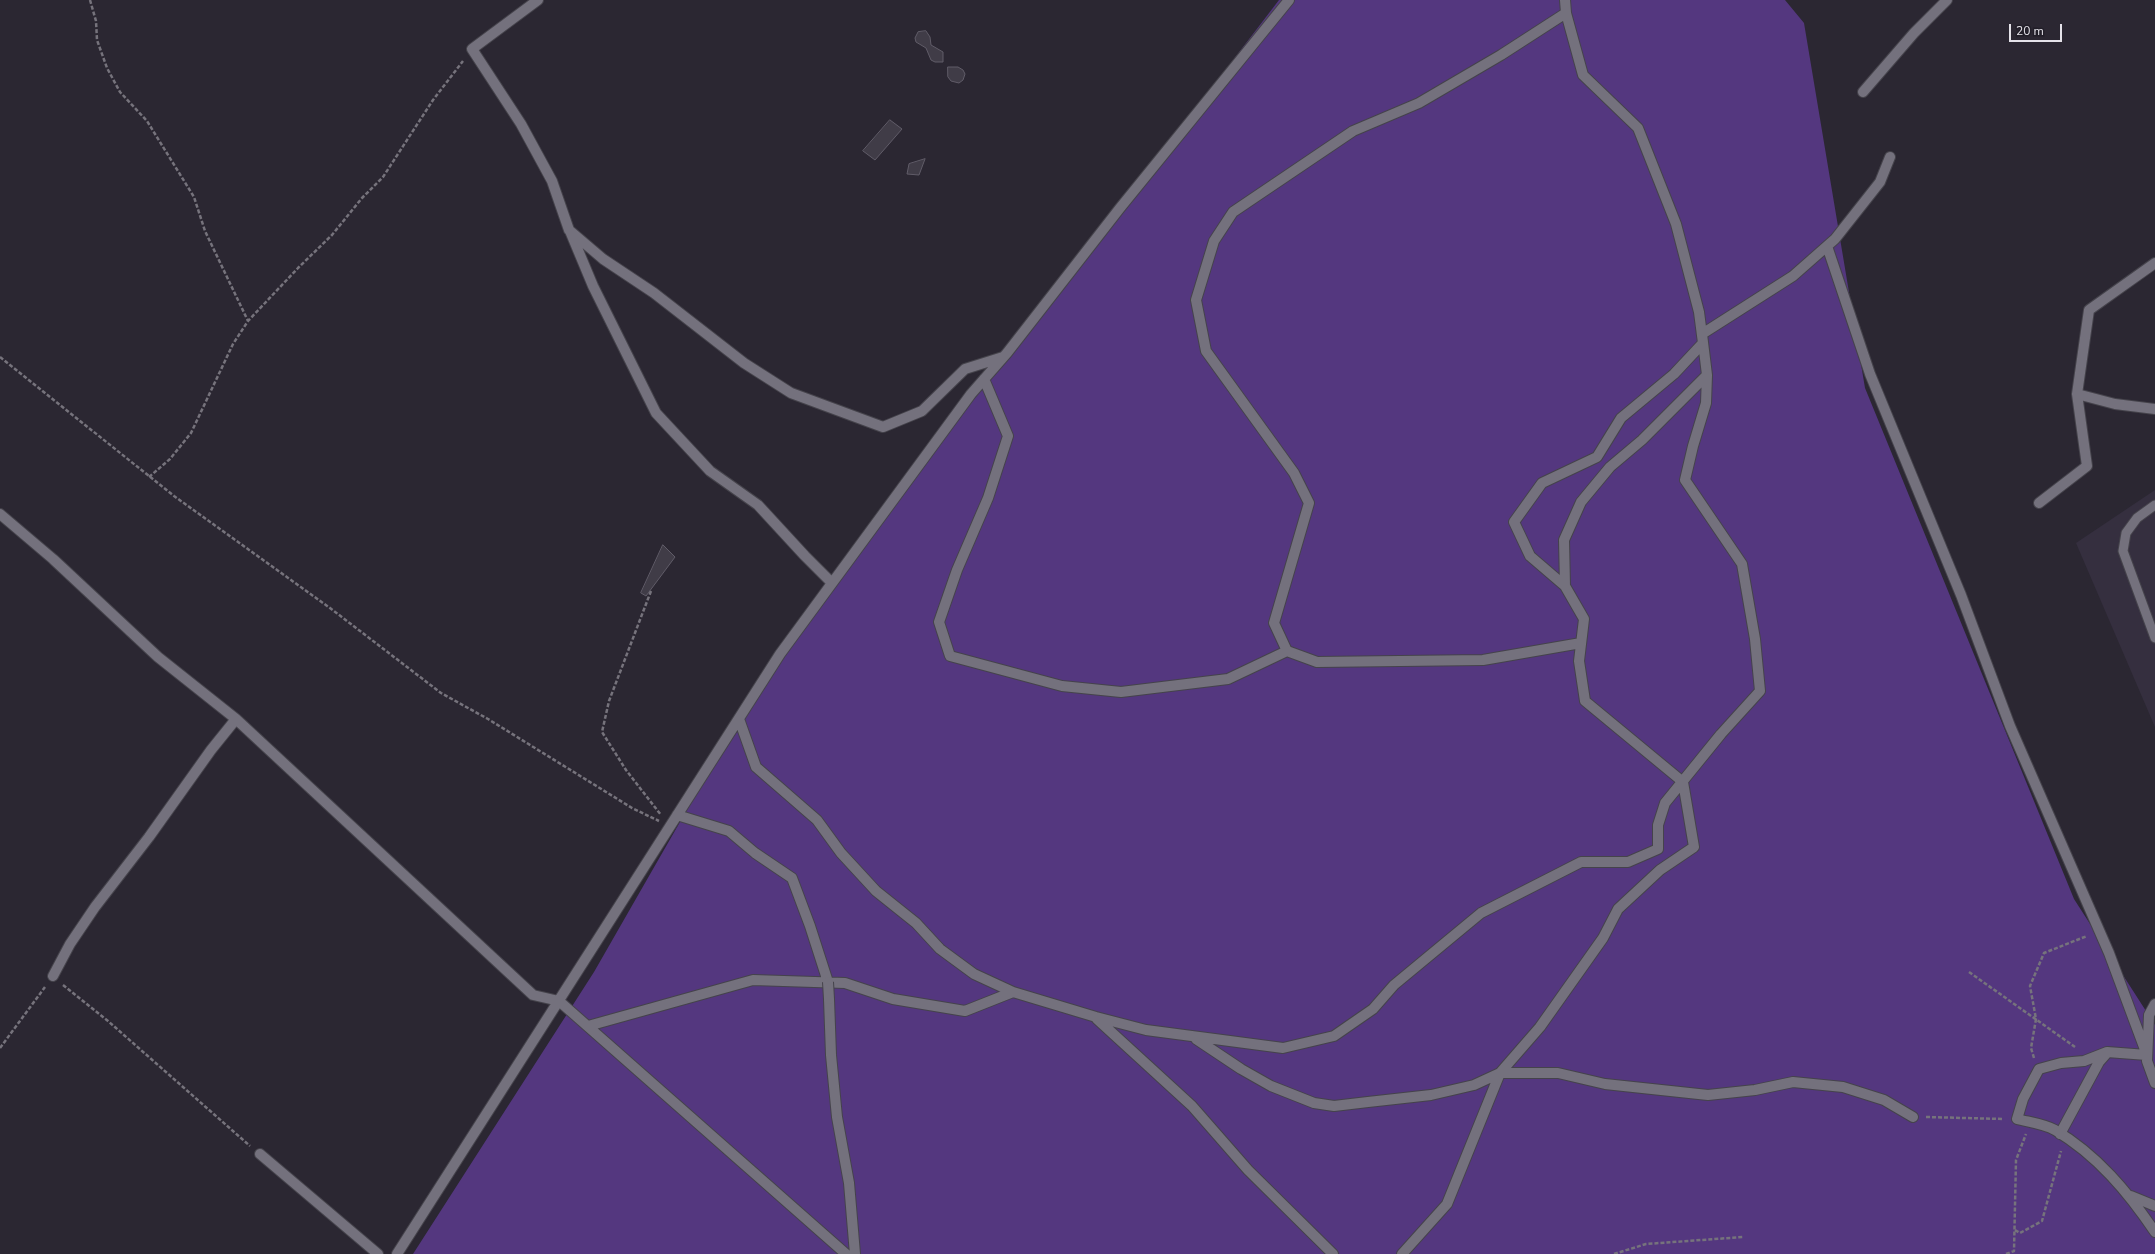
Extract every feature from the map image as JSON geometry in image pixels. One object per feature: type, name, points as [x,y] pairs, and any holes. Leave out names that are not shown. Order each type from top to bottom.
[{"type":"street","points":[[538,0],[472,49],[521,124],[552,181],[569,230],[599,300],[656,413],[710,470],[758,505],[832,583]]},
{"type":"street","points":[[397,1254],[780,654],[970,394],[1003,357],[1135,190],[1289,0]]},
{"type":"street","points":[[738,719],[756,767],[817,820],[841,853],[876,891],[916,923],[940,949],[974,974],[1013,992],[1096,1017],[1146,1030],[1194,1038],[1283,1048],[1334,1036],[1373,1009],[1394,985],[1481,913],[1581,862],[1628,862],[1658,849],[1658,825],[1665,803],[1721,734],[1760,691],[1755,639],[1742,564],[1686,480],[1693,446],[1706,403],[1707,375],[1699,312],[1676,224],[1638,128],[1582,75],[1566,13],[1565,0]]},
{"type":"street","points":[[1863,92],[1914,33],[1948,0]]},
{"type":"street","points":[[1566,13],[1501,55],[1419,103],[1353,131],[1233,212],[1214,241],[1196,300],[1206,351],[1294,473],[1309,503],[1274,623],[1287,651],[1317,662],[1483,660],[1581,643]]},
{"type":"street","points":[[1702,334],[1793,276],[1835,239],[1880,182],[1890,157]]},
{"type":"street","points":[[569,230],[603,258],[654,293],[744,363],[791,393],[883,428],[922,411],[966,369],[1003,357]]},
{"type":"street","points":[[1827,246],[1870,374],[1958,588],[2010,726],[2109,953],[2147,1055]]},
{"type":"street","points":[[2039,503],[2087,466],[2077,394],[2089,310],[2155,263]]},
{"type":"street","points":[[1402,1254],[1448,1204],[1500,1073],[1540,1027],[1603,938],[1618,909],[1660,870],[1694,847],[1683,782],[1585,701],[1579,661],[1584,620],[1565,586],[1530,556],[1514,522],[1542,483],[1597,457],[1621,418],[1674,374],[1703,343],[1702,334]]},
{"type":"street","points":[[1565,586],[1564,540],[1581,502],[1610,468],[1642,440],[1707,375]]},
{"type":"street","points":[[984,379],[1008,436],[988,498],[957,570],[940,622],[950,656],[1062,686],[1121,692],[1228,679],[1287,651]]},
{"type":"street","points":[[2077,394],[2115,404],[2155,409]]},
{"type":"street","points":[[0,514],[53,559],[158,658],[236,719],[533,995],[558,1001],[846,1254]]},
{"type":"street","points":[[53,976],[70,944],[95,907],[149,837],[206,756],[236,719]]},
{"type":"street","points":[[677,815],[729,831],[755,853],[792,878],[810,926],[828,982],[837,1117],[849,1184],[855,1254]]},
{"type":"street","points":[[588,1026],[753,980],[845,983],[893,999],[965,1011],[1013,992]]},
{"type":"street","points":[[2155,1004],[2149,1015],[2147,1055],[2147,1061],[2155,1083]]},
{"type":"street","points":[[1096,1017],[1192,1106],[1248,1170],[1333,1254]]},
{"type":"street","points":[[1194,1038],[1241,1069],[1271,1086],[1314,1103],[1334,1106],[1432,1095],[1474,1085],[1500,1073],[1558,1073],[1605,1084],[1708,1095],[1755,1090],[1793,1082],[1843,1087],[1884,1100],[1913,1116]]},
{"type":"street","points":[[2147,1055],[2107,1052],[2093,1058],[2039,1069],[2023,1100],[2016,1119],[2054,1130],[2107,1169],[2129,1195],[2155,1232]]},
{"type":"street","points":[[2060,1134],[2099,1062],[2107,1052]]},
{"type":"street","points":[[260,1154],[378,1254]]},
{"type":"street","points":[[2129,1195],[2155,1206]]},
{"type":"lane","points":[[2155,506],[2137,518],[2126,533],[2123,551],[2155,638]]},
{"type":"path","points":[[90,0],[96,21],[97,40],[107,68],[120,92],[147,121],[194,197],[205,231],[248,321]]},
{"type":"path","points":[[149,477],[170,459],[191,433],[230,350],[248,321],[298,268],[332,235],[362,198],[383,177],[433,100],[472,49]]},
{"type":"path","points":[[0,357],[149,477],[330,608],[441,693],[488,718],[632,808],[670,827]]},
{"type":"path","points":[[651,591],[609,702],[602,732],[626,770],[670,827]]},
{"type":"path","points":[[2039,1069],[2031,1048],[2036,1019],[2030,986],[2044,953],[2099,932]]},
{"type":"path","points":[[1970,972],[2069,1044],[2093,1058]]},
{"type":"path","points":[[0,1048],[53,976],[108,1021],[260,1154]]},
{"type":"path","points":[[1913,1116],[2016,1119],[2026,1136],[2016,1160],[2014,1251],[2006,1254]]},
{"type":"path","points":[[2014,1230],[2020,1234],[2042,1221],[2061,1154],[2060,1134]]},
{"type":"path","points":[[1614,1254],[1646,1244],[1743,1237]]},
{"type":"shaded area","points":[[1279,0],[1785,0],[1804,23],[1865,388],[2074,899],[2155,1025],[2155,1254],[413,1254],[594,972],[739,719],[936,448]]},
{"type":"shaded area","points":[[2155,490],[2155,727],[2076,543]]},
{"type":"building","points":[[926,31],[930,37],[931,45],[943,52],[943,62],[935,62],[931,60],[926,48],[916,42],[915,38],[918,32]]},
{"type":"building","points":[[948,67],[958,67],[963,70],[965,74],[963,80],[959,83],[951,81],[948,77]]},
{"type":"building","points":[[890,120],[902,129],[875,160],[863,151]]},
{"type":"building","points":[[925,159],[919,175],[907,174],[909,164]]},
{"type":"building","points":[[663,545],[675,557],[646,596],[641,593]]}]
